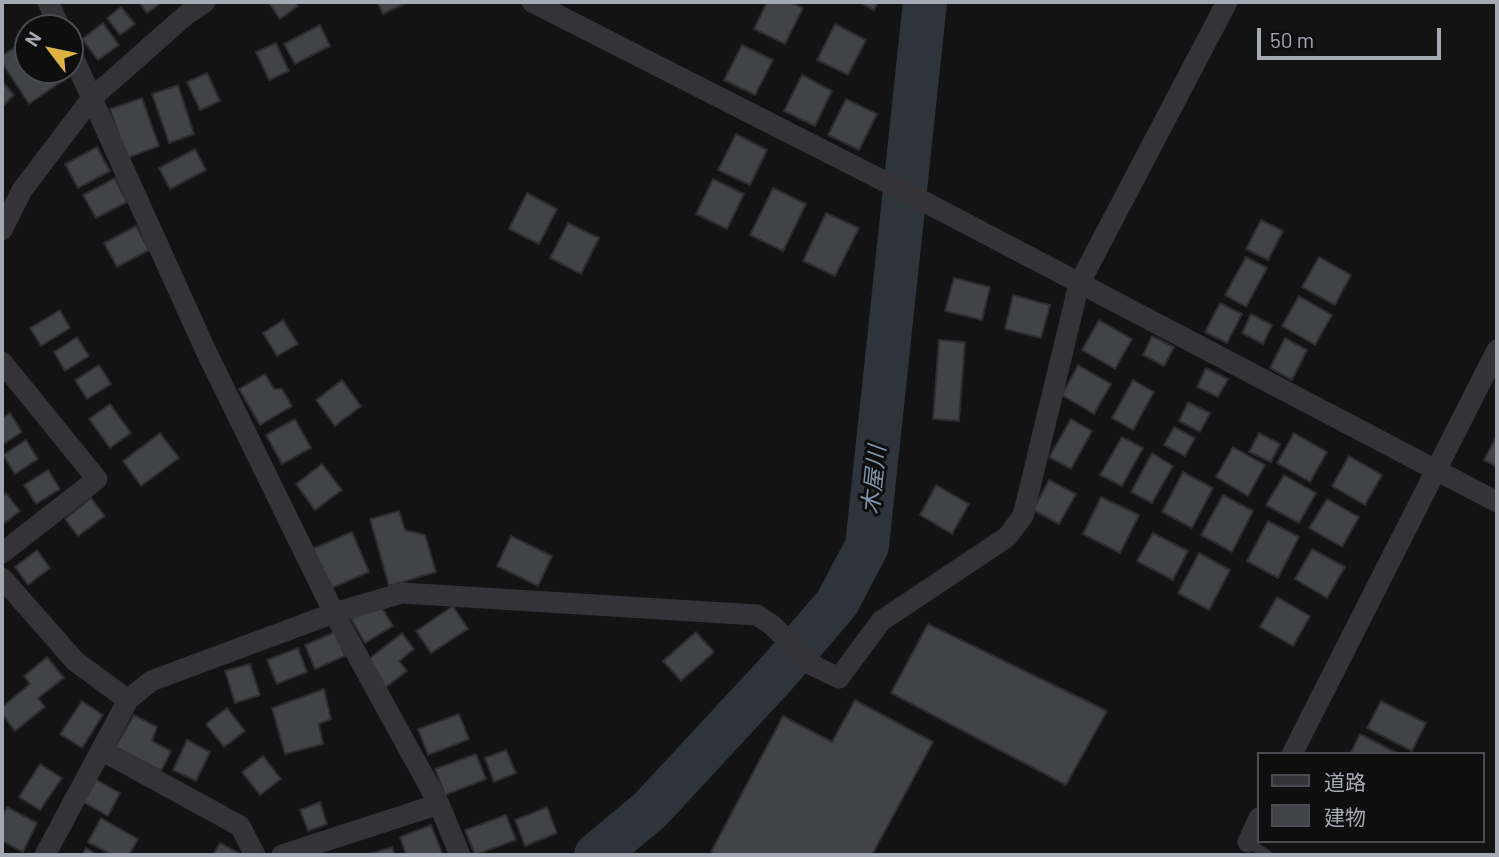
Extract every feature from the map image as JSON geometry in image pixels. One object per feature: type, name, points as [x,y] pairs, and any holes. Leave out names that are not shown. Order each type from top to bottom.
[{"type":"street","points":[[2,230],[22,190],[92,98],[187,14],[205,2]]},
{"type":"street","points":[[532,2],[923,201],[1497,502]]},
{"type":"street","points":[[45,855],[128,700],[151,681],[334,613],[402,593],[757,615],[772,625],[812,665],[839,678],[881,621],[1007,537],[1023,516],[1079,284],[1227,2]]},
{"type":"street","points":[[84,81],[205,349],[334,613],[439,804],[460,855]]},
{"type":"street","points":[[1293,752],[1497,350]]},
{"type":"street","points":[[2,362],[97,479],[2,553]]},
{"type":"street","points":[[2,578],[75,661],[128,700]]},
{"type":"street","points":[[101,750],[240,826],[255,855]]},
{"type":"street","points":[[282,855],[439,804]]},
{"type":"street","points":[[1248,842],[1258,820]]},
{"type":"lane","points":[[1248,842],[1266,855]]},
{"type":"building","points":[[139,2],[162,2],[147,13]]},
{"type":"building","points":[[268,2],[295,2],[298,6],[280,19]]},
{"type":"building","points":[[377,2],[408,2],[383,14]]},
{"type":"building","points":[[767,2],[789,2],[803,8],[785,44],[754,29]]},
{"type":"building","points":[[859,2],[878,2],[874,10]]},
{"type":"building","points":[[121,7],[135,24],[120,35],[107,18]]},
{"type":"building","points":[[103,23],[119,45],[98,60],[84,42],[84,37]]},
{"type":"building","points":[[835,24],[866,40],[848,75],[817,60]]},
{"type":"building","points":[[320,25],[330,46],[295,64],[284,44]]},
{"type":"building","points":[[276,43],[289,71],[269,80],[256,52]]},
{"type":"building","points":[[742,45],[773,60],[755,95],[724,80]]},
{"type":"building","points":[[14,48],[14,81],[2,63],[2,56]]},
{"type":"building","points":[[207,73],[220,101],[200,110],[187,82]]},
{"type":"building","points":[[802,75],[832,91],[815,126],[784,111]]},
{"type":"building","points":[[2,81],[14,95],[2,107]]},
{"type":"building","points":[[16,84],[58,84],[29,104]]},
{"type":"building","points":[[178,85],[194,134],[169,143],[152,94]]},
{"type":"building","points":[[142,98],[159,146],[127,158],[110,109]]},
{"type":"building","points":[[846,99],[877,114],[859,150],[828,135]]},
{"type":"building","points":[[736,134],[767,150],[750,185],[718,170]]},
{"type":"building","points":[[97,147],[110,171],[78,188],[65,164]]},
{"type":"building","points":[[195,149],[206,170],[170,189],[159,168]]},
{"type":"building","points":[[115,178],[127,202],[96,218],[83,195]]},
{"type":"building","points":[[713,179],[744,194],[727,229],[696,214]]},
{"type":"building","points":[[773,188],[806,204],[783,251],[750,235]]},
{"type":"building","points":[[527,193],[557,209],[539,244],[509,229]]},
{"type":"building","points":[[826,213],[859,228],[835,276],[803,261]]},
{"type":"building","points":[[1261,220],[1283,231],[1268,260],[1246,249]]},
{"type":"building","points":[[568,223],[599,238],[581,274],[550,258]]},
{"type":"building","points":[[136,226],[149,250],[117,267],[104,243]]},
{"type":"building","points":[[1246,257],[1267,268],[1246,307],[1225,295]]},
{"type":"building","points":[[1319,257],[1351,275],[1335,305],[1302,287]]},
{"type":"building","points":[[954,278],[990,287],[982,320],[945,311]]},
{"type":"building","points":[[1013,295],[1050,305],[1041,338],[1005,329]]},
{"type":"building","points":[[1299,296],[1332,315],[1315,345],[1282,326]]},
{"type":"building","points":[[1220,303],[1242,314],[1227,343],[1205,332]]},
{"type":"building","points":[[60,310],[70,328],[41,346],[30,328]]},
{"type":"building","points":[[1251,314],[1272,325],[1263,344],[1242,333]]},
{"type":"building","points":[[283,320],[298,344],[277,356],[263,333]]},
{"type":"building","points":[[1099,320],[1132,339],[1115,369],[1082,350]]},
{"type":"building","points":[[1152,336],[1174,347],[1164,366],[1143,355]]},
{"type":"building","points":[[77,337],[89,356],[65,371],[54,352]]},
{"type":"building","points":[[1285,338],[1307,350],[1292,380],[1270,368]]},
{"type":"building","points":[[939,340],[965,342],[959,421],[933,419]]},
{"type":"building","points":[[99,365],[111,384],[87,399],[75,380]]},
{"type":"building","points":[[1078,365],[1111,384],[1094,414],[1062,395]]},
{"type":"building","points":[[1206,368],[1228,379],[1218,397],[1197,387]]},
{"type":"building","points":[[265,374],[274,389],[282,389],[292,406],[260,425],[239,389]]},
{"type":"building","points":[[342,380],[361,406],[335,426],[316,400]]},
{"type":"building","points":[[1133,380],[1154,392],[1133,430],[1112,418]]},
{"type":"building","points":[[1188,402],[1210,413],[1200,432],[1179,421]]},
{"type":"building","points":[[110,404],[131,433],[110,448],[89,419]]},
{"type":"building","points":[[10,413],[22,432],[2,445],[2,418]]},
{"type":"building","points":[[295,419],[311,448],[282,464],[266,435]]},
{"type":"building","points":[[1071,419],[1092,431],[1071,469],[1049,457]]},
{"type":"building","points":[[1174,427],[1195,438],[1185,456],[1164,445]]},
{"type":"building","points":[[160,433],[179,458],[141,486],[123,461]]},
{"type":"building","points":[[1259,433],[1280,444],[1271,462],[1249,452]]},
{"type":"building","points":[[1294,433],[1327,452],[1310,482],[1277,463]]},
{"type":"building","points":[[1497,435],[1497,467],[1484,460]]},
{"type":"building","points":[[1122,437],[1143,448],[1122,486],[1100,475]]},
{"type":"building","points":[[26,440],[38,459],[15,474],[3,455]]},
{"type":"building","points":[[1233,447],[1265,465],[1248,496],[1216,477]]},
{"type":"building","points":[[1152,453],[1173,466],[1152,503],[1131,492]]},
{"type":"building","points":[[1349,456],[1382,475],[1365,505],[1332,486]]},
{"type":"building","points":[[322,464],[342,490],[315,510],[296,484]]},
{"type":"building","points":[[48,470],[60,489],[36,504],[24,485]]},
{"type":"building","points":[[1183,472],[1213,488],[1192,528],[1162,512]]},
{"type":"building","points":[[1284,475],[1316,493],[1299,523],[1266,505]]},
{"type":"building","points":[[1049,480],[1076,494],[1059,524],[1033,510]]},
{"type":"building","points":[[936,485],[969,504],[952,534],[920,515]]},
{"type":"building","points":[[6,493],[20,511],[2,525],[2,497]]},
{"type":"building","points":[[1223,495],[1253,511],[1232,552],[1201,535]]},
{"type":"building","points":[[1101,497],[1139,515],[1120,553],[1083,534]]},
{"type":"building","points":[[91,498],[105,516],[78,536],[65,519]]},
{"type":"building","points":[[1327,499],[1359,517],[1342,547],[1309,528]]},
{"type":"building","points":[[399,511],[405,530],[425,535],[436,572],[389,586],[370,519]]},
{"type":"building","points":[[1268,521],[1299,537],[1278,578],[1247,561]]},
{"type":"building","points":[[352,532],[369,572],[329,589],[312,549]]},
{"type":"building","points":[[1153,533],[1188,551],[1173,580],[1137,561]]},
{"type":"building","points":[[511,536],[552,556],[538,586],[497,566]]},
{"type":"building","points":[[1312,549],[1345,567],[1327,598],[1295,579]]},
{"type":"building","points":[[37,550],[50,568],[28,585],[15,567]]},
{"type":"building","points":[[1199,553],[1230,570],[1209,610],[1178,593]]},
{"type":"building","points":[[1277,597],[1310,616],[1293,646],[1260,627]]},
{"type":"building","points":[[379,603],[393,626],[365,643],[351,619]]},
{"type":"building","points":[[453,606],[468,629],[431,653],[416,631]]},
{"type":"building","points":[[928,624],[1107,711],[1066,785],[891,693]]},
{"type":"building","points":[[335,632],[345,656],[315,669],[305,645]]},
{"type":"building","points":[[696,632],[714,652],[681,681],[663,661]]},
{"type":"building","points":[[402,633],[414,649],[399,661],[407,671],[385,688],[365,662]]},
{"type":"building","points":[[298,648],[307,672],[277,684],[267,660]]},
{"type":"building","points":[[47,657],[64,678],[38,698],[45,707],[15,731],[2,714],[2,707],[30,684],[24,676]]},
{"type":"building","points":[[250,664],[260,695],[235,703],[225,671]]},
{"type":"building","points":[[324,689],[331,719],[319,724],[323,744],[285,754],[272,708]]},
{"type":"building","points":[[855,700],[933,742],[872,855],[717,855],[711,852],[783,716],[832,742]]},
{"type":"building","points":[[82,701],[103,715],[82,748],[60,734]]},
{"type":"building","points":[[1381,701],[1426,723],[1412,751],[1367,728]]},
{"type":"building","points":[[227,708],[245,731],[224,747],[206,724]]},
{"type":"building","points":[[459,714],[469,739],[428,755],[418,729]]},
{"type":"building","points":[[134,715],[157,727],[152,741],[171,751],[161,771],[115,747]]},
{"type":"building","points":[[1360,734],[1395,752],[1351,752]]},
{"type":"building","points":[[187,740],[210,752],[196,781],[173,770]]},
{"type":"building","points":[[506,750],[516,773],[494,782],[485,758]]},
{"type":"building","points":[[476,754],[486,779],[445,795],[435,769]]},
{"type":"building","points":[[263,756],[281,779],[260,795],[242,772]]},
{"type":"building","points":[[40,764],[62,778],[40,810],[19,797]]},
{"type":"building","points":[[95,779],[120,793],[108,816],[83,802]]},
{"type":"building","points":[[320,802],[327,824],[308,831],[300,810]]},
{"type":"building","points":[[7,807],[37,823],[23,852],[2,841],[2,817]]},
{"type":"building","points":[[547,807],[557,833],[525,846],[515,820]]},
{"type":"building","points":[[506,815],[516,840],[475,855],[465,830]]},
{"type":"building","points":[[101,818],[138,839],[129,855],[112,855],[88,842]]},
{"type":"building","points":[[431,825],[443,855],[406,855],[400,837]]},
{"type":"building","points":[[220,843],[242,855],[213,855]]},
{"type":"building","points":[[392,847],[395,855],[366,855]]},
{"type":"building","points":[[86,848],[98,855],[82,855]]},
{"type":"waterway","name":"木屋川","points":[[596,855],[650,810],[777,673],[837,603],[867,546],[925,2]]}]
